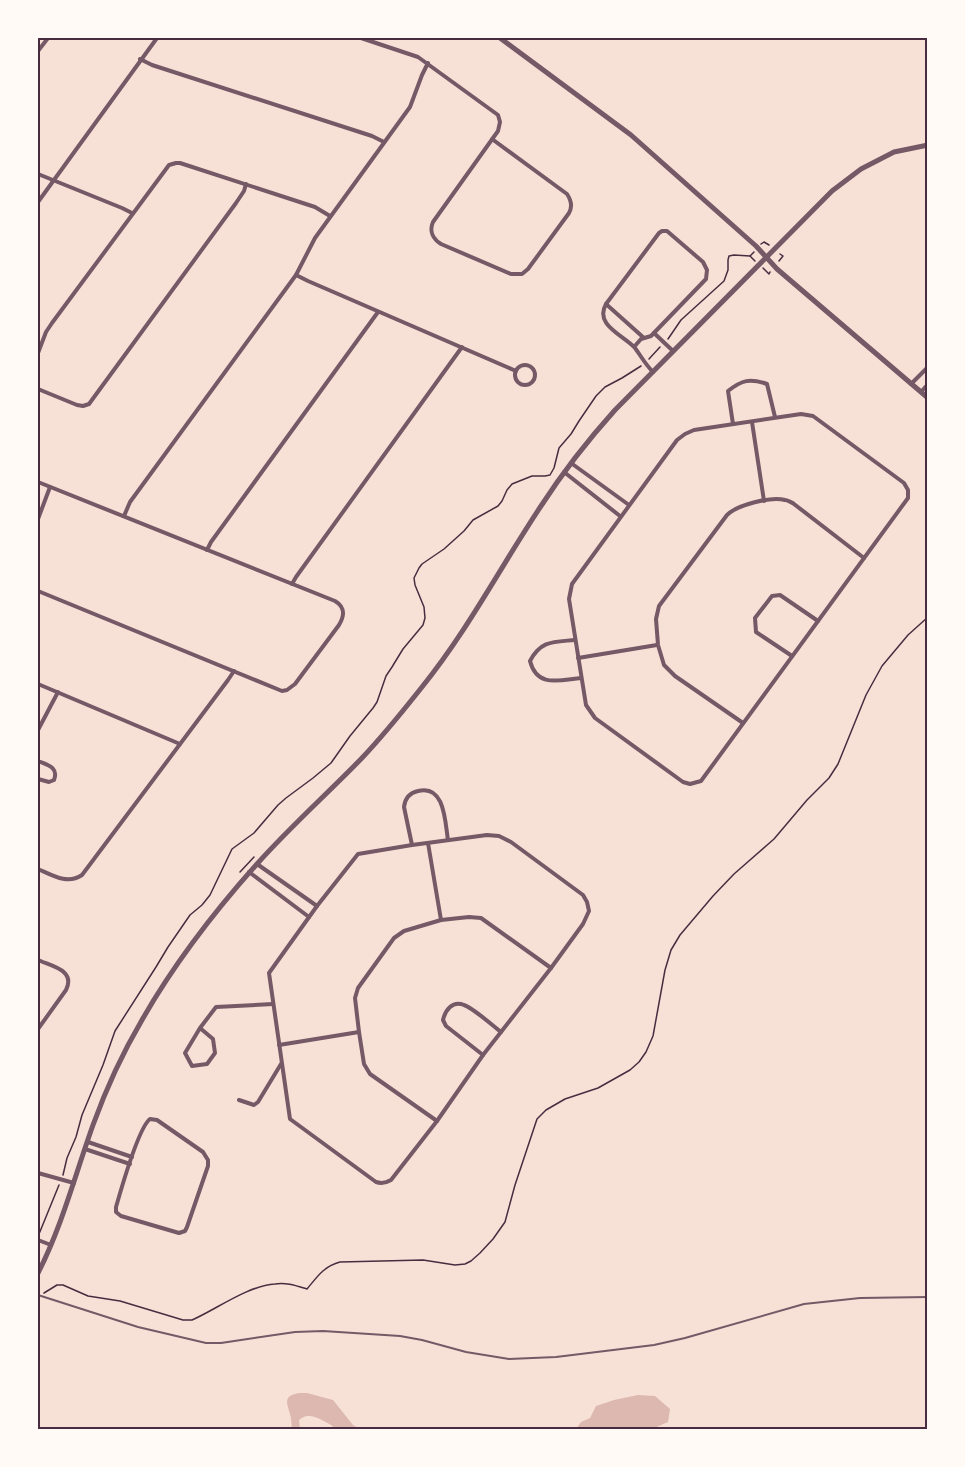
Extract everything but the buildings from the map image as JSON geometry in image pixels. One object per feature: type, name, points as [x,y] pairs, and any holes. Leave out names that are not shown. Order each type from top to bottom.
[{"type":"street","points":[[38,51],[48,38]]},
{"type":"street","points":[[38,202],[157,38]]},
{"type":"street","points":[[361,38],[414,54],[498,114],[500,126],[433,222],[432,235],[437,241],[511,274],[522,274],[567,217],[571,210],[571,201],[567,194],[492,139]]},
{"type":"street","points":[[500,38],[631,135],[756,246],[777,269],[927,398]]},
{"type":"street","points":[[140,59],[152,65],[372,136],[384,142]]},
{"type":"street","points":[[124,516],[130,502],[296,275],[315,238],[412,103],[428,63]]},
{"type":"street","points":[[38,1273],[52,1245],[111,1079],[149,1008],[198,935],[257,864],[363,757],[432,675],[481,603],[564,472],[604,422],[832,191],[861,169],[894,152],[927,145]]},
{"type":"street","points":[[38,353],[49,327],[132,213],[172,163],[180,163],[315,207],[330,216]]},
{"type":"street","points":[[38,174],[132,213]]},
{"type":"street","points":[[38,389],[77,405],[89,404],[236,203],[246,184]]},
{"type":"street","points":[[633,347],[654,333],[706,279],[707,273],[703,262],[669,232],[659,233],[606,304],[603,312],[604,321],[633,347],[653,372]]},
{"type":"street","points":[[296,275],[516,371]]},
{"type":"street","points":[[606,304],[644,339]]},
{"type":"street","points":[[207,550],[378,312]]},
{"type":"street","points":[[654,333],[673,351]]},
{"type":"street","points":[[292,584],[462,347]]},
{"type":"street","points":[[520,366],[530,367],[534,372],[533,381],[528,385],[519,383],[515,377],[516,371],[520,366]]},
{"type":"street","points":[[912,384],[927,367]]},
{"type":"street","points":[[733,424],[728,391],[738,383],[755,380],[767,384],[775,417]]},
{"type":"street","points":[[921,392],[927,384]]},
{"type":"street","points":[[801,414],[813,416],[904,483],[908,490],[908,498],[701,781],[690,784],[683,782],[595,718],[586,705],[569,598],[572,584],[677,440],[694,430],[752,421],[801,414]]},
{"type":"street","points":[[752,421],[764,501]]},
{"type":"street","points":[[571,463],[629,505]]},
{"type":"street","points":[[564,472],[620,516]]},
{"type":"street","points":[[38,482],[335,601],[343,609],[344,615],[342,621],[295,684],[287,690],[279,690],[38,591]]},
{"type":"street","points":[[38,519],[50,487]]},
{"type":"street","points":[[743,723],[675,676],[664,665],[658,645],[656,618],[659,606],[731,510],[764,501],[786,500],[794,504],[864,558]]},
{"type":"street","points":[[792,656],[756,632],[755,618],[772,596],[780,596],[818,621]]},
{"type":"street","points":[[574,640],[548,643],[540,647],[530,661],[536,674],[542,679],[552,681],[581,678]]},
{"type":"street","points":[[578,658],[658,645]]},
{"type":"street","points":[[38,869],[66,880],[74,880],[82,875],[234,671]]},
{"type":"street","points":[[38,684],[180,744]]},
{"type":"street","points":[[38,730],[58,692]]},
{"type":"street","points":[[38,760],[51,766],[56,773],[54,780],[49,782],[38,779]]},
{"type":"street","points":[[412,845],[404,807],[409,794],[418,791],[429,790],[436,794],[442,803],[448,840]]},
{"type":"street","points":[[487,835],[500,836],[583,895],[589,911],[583,924],[551,968],[483,1055],[437,1121],[391,1180],[384,1183],[376,1182],[290,1119],[269,973],[358,854],[428,843],[487,835]]},
{"type":"street","points":[[428,843],[441,920]]},
{"type":"street","points":[[257,864],[317,906]]},
{"type":"street","points":[[249,873],[309,918]]},
{"type":"street","points":[[437,1121],[370,1074],[364,1064],[355,998],[358,988],[388,946],[404,931],[441,920],[481,918],[551,968]]},
{"type":"street","points":[[38,960],[58,969],[67,975],[69,980],[68,987],[38,1029]]},
{"type":"street","points":[[483,1055],[446,1026],[443,1020],[449,1007],[456,1003],[464,1005],[501,1032]]},
{"type":"street","points":[[200,1028],[213,1039],[215,1053],[207,1064],[192,1066],[185,1053],[200,1028],[216,1007],[273,1004]]},
{"type":"street","points":[[279,1045],[359,1032]]},
{"type":"street","points":[[239,1100],[254,1105],[258,1102],[282,1064]]},
{"type":"street","points":[[150,1119],[157,1120],[205,1154],[208,1166],[185,1231],[177,1233],[117,1214],[116,1207],[132,1157],[145,1124],[150,1119]]},
{"type":"street","points":[[88,1142],[132,1157]]},
{"type":"street","points":[[85,1149],[130,1164]]},
{"type":"street","points":[[38,1173],[74,1183]]},
{"type":"street","points":[[38,1238],[52,1245]]},
{"type":"lane","points":[[39,1296],[149,1330],[206,1342],[221,1343],[295,1332],[334,1332],[400,1336],[465,1352],[509,1359],[556,1357],[654,1345],[804,1304],[860,1298],[927,1297]]},
{"type":"path","points":[[668,340],[681,320],[724,281],[729,256],[750,256]]},
{"type":"path","points":[[647,360],[661,346]]},
{"type":"path","points":[[63,1176],[82,1115],[103,1065],[114,1031],[190,915],[210,895],[232,849],[254,833],[286,798],[332,763],[350,736],[374,708],[386,676],[403,649],[423,625],[424,607],[414,578],[419,568],[452,543],[473,519],[498,506],[512,484],[532,476],[552,476],[559,448],[571,435],[596,396],[605,387],[641,366]]},
{"type":"path","points":[[39,1296],[49,1288],[63,1285],[88,1296],[120,1302],[183,1320],[192,1320],[246,1292],[273,1284],[285,1283],[307,1289],[323,1269],[331,1264],[423,1260],[455,1265],[471,1261],[494,1239],[505,1222],[537,1119],[546,1110],[565,1099],[598,1088],[630,1070],[639,1062],[653,1036],[665,970],[671,950],[680,935],[713,896],[774,839],[829,778],[838,764],[873,681],[882,666],[908,635],[927,617]]},
{"type":"path","points":[[240,872],[254,857]]},
{"type":"path","points":[[38,1238],[60,1184]]},
{"type":"shaded area","points":[[299,1393],[333,1400],[353,1425],[360,1429],[336,1429],[309,1416],[299,1420],[300,1429],[292,1429],[287,1402],[289,1396]]},
{"type":"shaded area","points":[[638,1395],[655,1396],[670,1409],[668,1422],[652,1429],[595,1427],[576,1429],[581,1422],[590,1418],[596,1406]]}]
